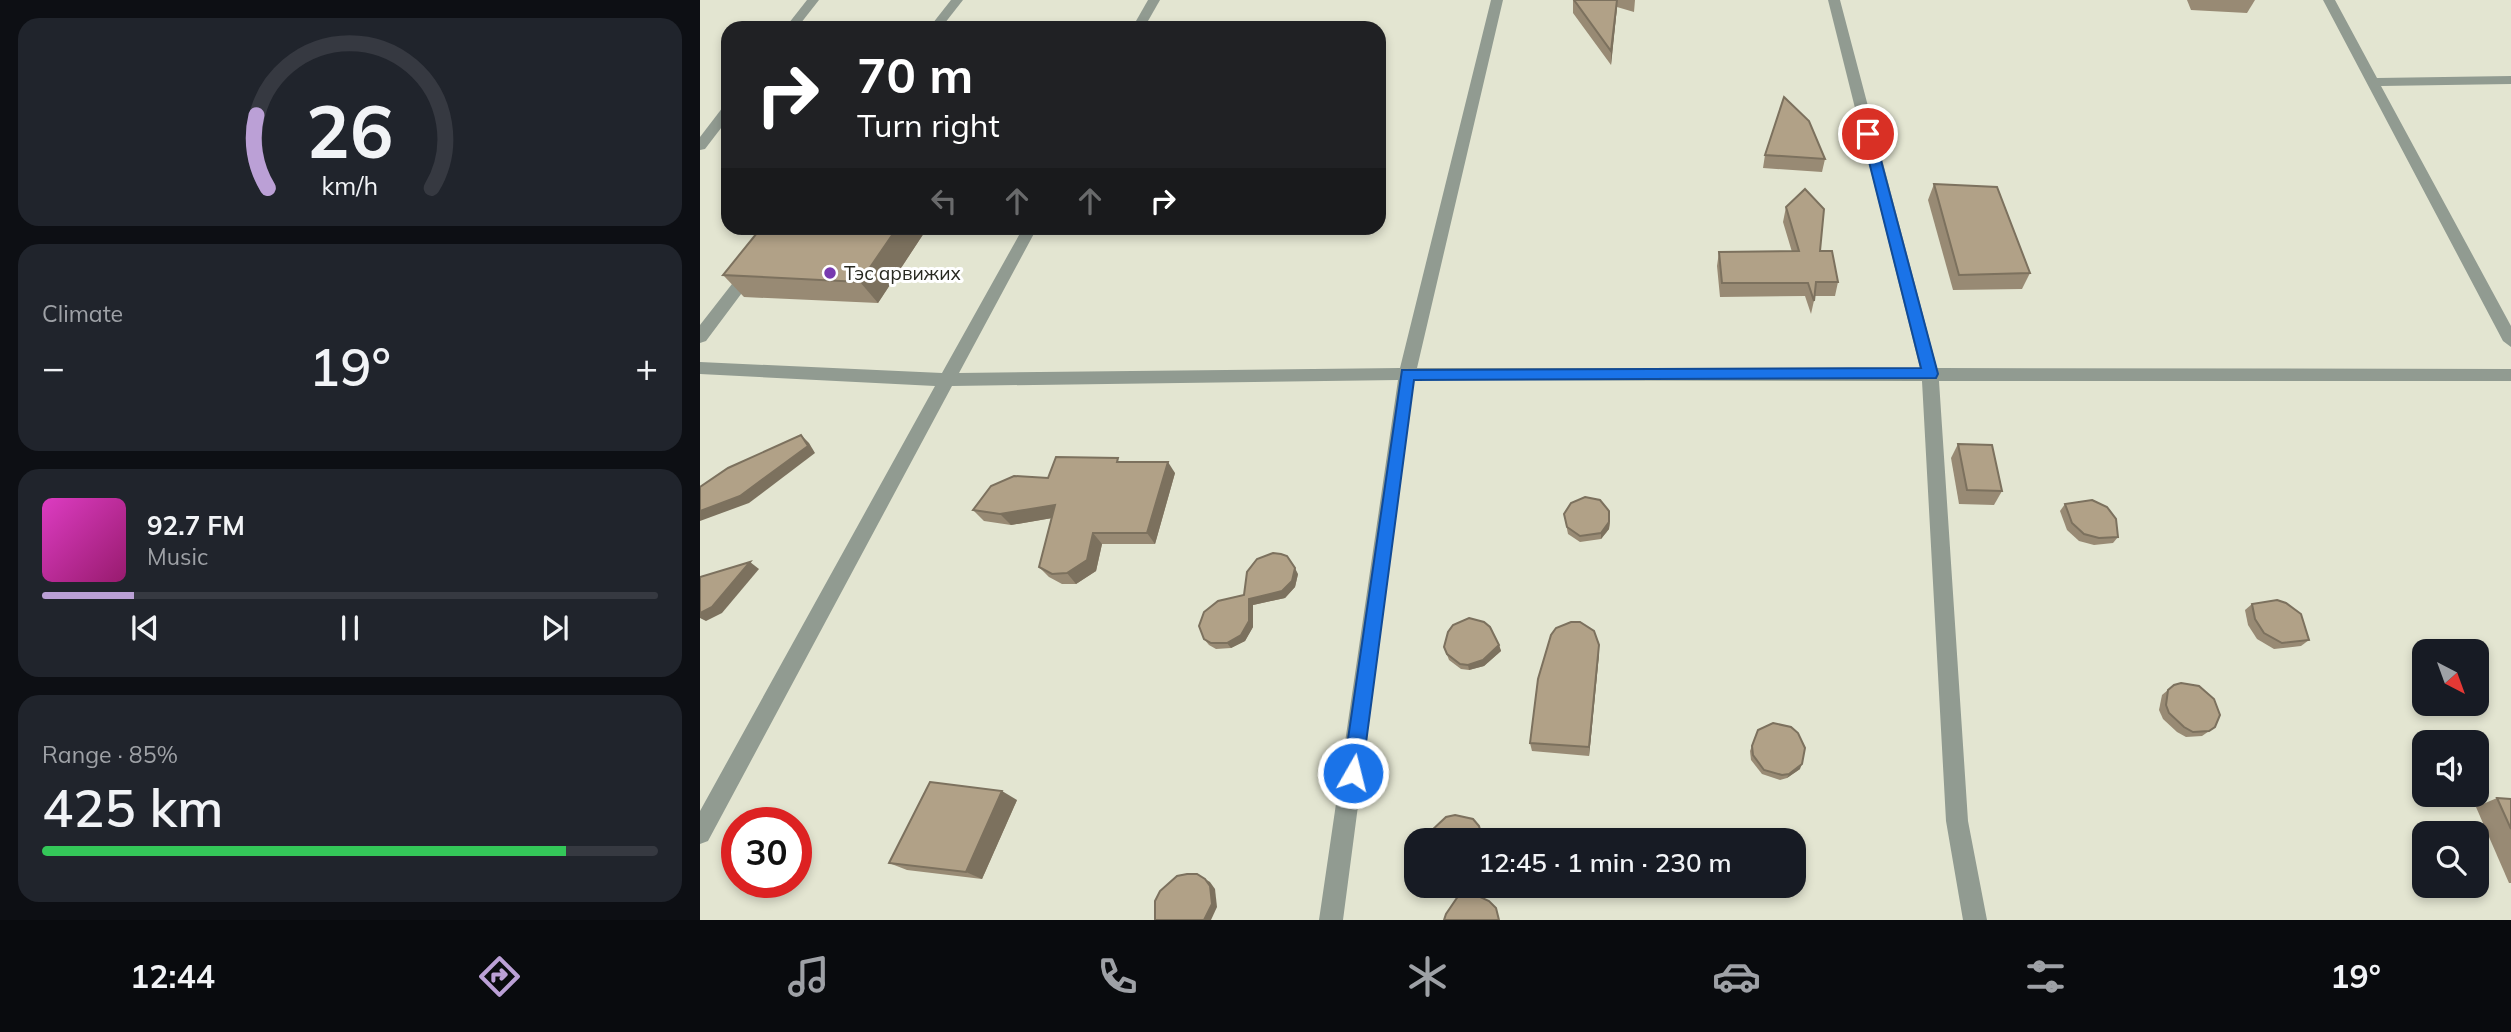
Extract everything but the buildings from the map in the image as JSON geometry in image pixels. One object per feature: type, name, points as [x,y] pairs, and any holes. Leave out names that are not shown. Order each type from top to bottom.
[{"type":"street","points":[[796,21],[813,0]]},
{"type":"street","points":[[940,21],[957,0]]},
{"type":"street","points":[[1142,21],[1154,0]]},
{"type":"street","points":[[1331,920],[1408,374],[1497,0]]},
{"type":"street","points":[[1834,0],[1930,374],[1957,821],[1975,920]]},
{"type":"street","points":[[2329,0],[2511,341]]},
{"type":"street","points":[[2373,82],[2511,80]]},
{"type":"street","points":[[700,146],[721,119]]},
{"type":"street","points":[[700,833],[1026,235]]},
{"type":"street","points":[[700,337],[758,260]]},
{"type":"street","points":[[700,368],[948,380],[1408,374],[2511,375]]},
{"type":"place","name":"Тэс арвижих","points":[[830,273]]},
{"type":"route","points":[[1353,773],[1408,374],[1930,374],[1868,134]]}]
